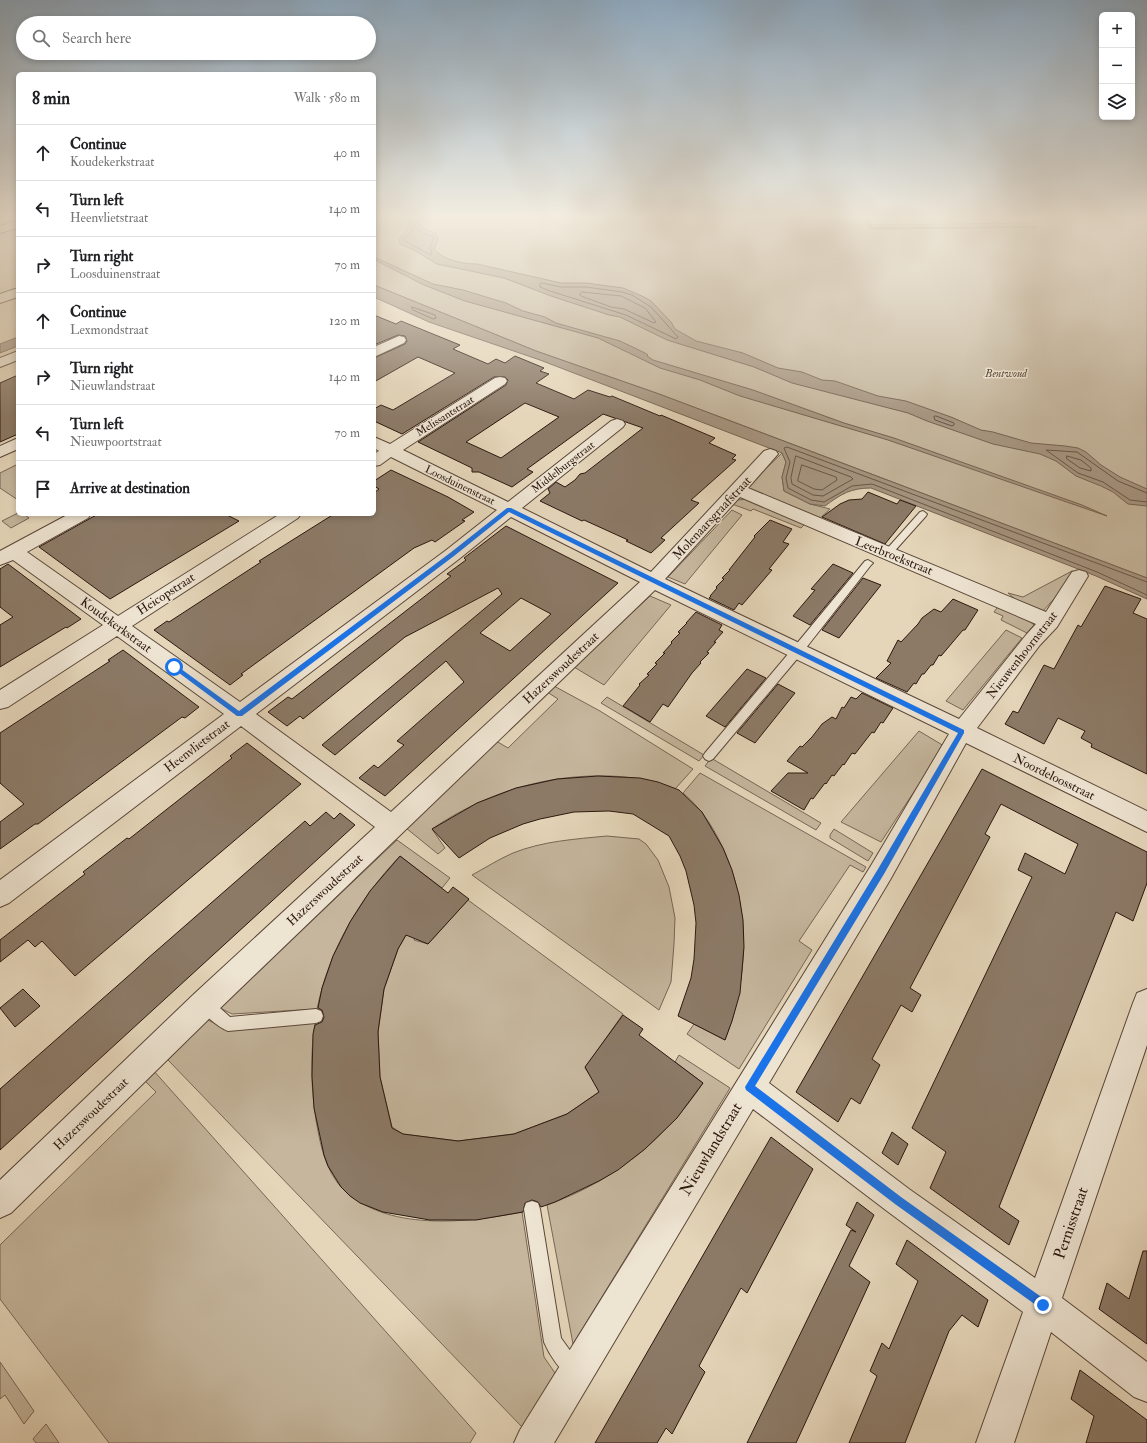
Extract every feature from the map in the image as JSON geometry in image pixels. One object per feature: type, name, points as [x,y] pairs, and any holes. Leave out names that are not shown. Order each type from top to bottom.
[{"type":"street","points":[[0,298],[16,293]]},
{"type":"street","points":[[376,352],[399,340]]},
{"type":"street","points":[[0,363],[16,356]]},
{"type":"street","name":"Melissantstraat","points":[[390,450],[500,381]]},
{"type":"street","name":"Middelburgstraat","points":[[509,509],[617,424]]},
{"type":"street","name":"Loosduinenstraat","points":[[376,443],[653,581],[798,650]]},
{"type":"street","points":[[0,452],[16,444]]},
{"type":"street","points":[[376,460],[390,450]]},
{"type":"street","name":"Molenaarsgraafstraat","points":[[653,581],[770,454]]},
{"type":"street","name":"Leerbroekstraat","points":[[738,490],[1050,622]]},
{"type":"street","name":"Heenvlietstraat","points":[[0,895],[452,554],[509,509]]},
{"type":"street","points":[[7,555],[78,516]]},
{"type":"street","name":"Heicopstraat","points":[[0,701],[289,516]]},
{"type":"street","name":"Koudekerkstraat","points":[[7,555],[117,626],[392,827]]},
{"type":"street","name":"Nieuwenhoornstraat","points":[[962,732],[1033,640],[1050,622],[1079,576]]},
{"type":"street","name":"Hazerswoudestraat","points":[[0,1202],[204,1004],[653,581]]},
{"type":"street","name":"Noordeloosstraat","points":[[798,650],[1147,822]]},
{"type":"street","name":"Nieuwlandstraat","points":[[533,1443],[881,872],[962,732]]},
{"type":"street","name":"Pernisstraat","points":[[995,1443],[1147,1003]]},
{"type":"street","points":[[749,1087],[898,1200],[1043,1305],[1147,1384]]},
{"type":"lane","points":[[888,553],[923,514]]},
{"type":"lane","points":[[709,756],[798,650],[868,563]]},
{"type":"lane","points":[[204,1004],[228,1024],[316,1016]]},
{"type":"lane","points":[[532,1209],[553,1342],[576,1372]]},
{"type":"green space","name":"Bentwoud","points":[[376,283],[1147,283],[1147,578],[659,394],[536,351],[376,286]]},
{"type":"green space","points":[[782,453],[786,462],[782,477],[784,491],[810,504],[830,509],[818,520],[748,490],[747,487]]},
{"type":"green space","points":[[16,465],[16,499],[0,488],[0,473]]},
{"type":"green space","points":[[749,499],[806,523],[801,528],[753,509],[751,511],[732,504],[737,500]]},
{"type":"green space","points":[[732,510],[742,515],[685,584],[668,577]]},
{"type":"green space","points":[[16,514],[16,516],[26,516],[29,518],[11,528],[2,521]]},
{"type":"green space","points":[[1072,571],[1078,573],[1041,613],[1021,604],[1008,593],[1023,597]]},
{"type":"green space","points":[[650,596],[671,605],[604,685],[574,667]]},
{"type":"green space","points":[[1000,604],[1025,617],[1034,625],[1027,633],[1001,620],[1003,616],[994,612]]},
{"type":"green space","points":[[1006,630],[1022,638],[963,710],[946,701]]},
{"type":"green space","points":[[554,686],[600,711],[693,769],[675,789],[659,783],[627,777],[610,776],[562,778],[516,788],[473,805],[432,829],[445,848],[438,854],[406,828],[496,741],[508,748],[558,699],[547,692]]},
{"type":"green space","points":[[607,697],[704,755],[699,761],[601,703]]},
{"type":"green space","points":[[919,731],[944,746],[881,842],[841,822]]},
{"type":"green space","points":[[711,758],[821,823],[816,830],[705,766]]},
{"type":"green space","points":[[700,773],[866,867],[863,872],[850,865],[799,941],[812,950],[739,1069],[687,1034],[694,1024],[725,1040],[733,1017],[738,994],[744,948],[740,901],[726,855],[708,821],[697,806],[683,793]]},
{"type":"green space","points":[[834,829],[873,853],[868,861],[830,838],[830,835]]},
{"type":"green space","points":[[607,836],[639,839],[646,844],[658,860],[669,887],[675,918],[671,982],[659,1010],[472,875],[513,853],[524,849],[560,841]]},
{"type":"green space","points":[[397,840],[450,878],[442,888],[400,856],[371,890],[348,926],[329,966],[317,1009],[232,1014],[220,1008]]},
{"type":"green space","points":[[468,900],[623,1014],[585,1068],[594,1081],[612,1083],[567,1114],[514,1134],[458,1141],[403,1134],[392,1127],[380,1077],[378,1032],[384,989],[398,949],[418,914],[418,932],[414,940],[428,944]]},
{"type":"green space","points":[[208,1020],[222,1027],[231,1028],[315,1023],[312,1047],[312,1084],[316,1120],[324,1156],[336,1181],[342,1188],[360,1202],[381,1212],[403,1218],[428,1221],[477,1219],[522,1212],[544,1357],[557,1376],[522,1427],[168,1060]]},
{"type":"green space","points":[[679,1055],[730,1088],[573,1344],[547,1205],[593,1184],[615,1171],[654,1141],[672,1123],[703,1083],[675,1062]]},
{"type":"green space","points":[[153,1070],[476,1433],[470,1443],[109,1443],[0,1299],[0,1245],[156,1092],[143,1079]]},
{"type":"green space","points":[[0,1362],[34,1411],[24,1424],[5,1395],[0,1399]]},
{"type":"green space","points":[[46,1424],[59,1443],[36,1443],[33,1439]]},
{"type":"water","points":[[421,283],[432,283],[463,290],[506,303],[523,311],[545,317],[556,323],[620,341],[645,353],[653,360],[753,390],[844,423],[894,438],[1082,505],[1107,516],[888,440],[740,396],[700,380],[660,368],[598,338],[465,301]]},
{"type":"water","points":[[518,283],[589,283],[623,288],[651,301],[671,322],[675,329],[696,341],[743,353],[778,368],[802,372],[822,380],[835,381],[878,396],[906,401],[951,417],[981,430],[1031,443],[1078,448],[1086,452],[1101,465],[1120,477],[1147,489],[1147,506],[1128,504],[1113,492],[1076,476],[1056,461],[1040,454],[993,444],[908,413],[792,383],[754,367],[667,340],[620,317],[609,315]]},
{"type":"water","points":[[376,286],[536,351],[659,394],[1147,578],[1147,599],[1096,576],[871,488],[846,492],[825,506],[810,504],[784,491],[782,477],[786,462],[782,453],[540,360],[429,322],[376,298]]},
{"type":"water","points":[[16,338],[16,347],[0,353],[0,344]]},
{"type":"building","points":[[376,316],[396,324],[401,321],[460,345],[453,349],[488,364],[496,359],[505,363],[515,356],[544,368],[540,371],[549,374],[536,383],[574,399],[588,390],[610,397],[612,396],[715,438],[709,443],[736,455],[732,459],[736,460],[691,500],[699,503],[661,538],[665,540],[651,553],[626,541],[628,540],[584,520],[582,521],[540,501],[550,493],[548,489],[556,482],[565,487],[575,480],[580,474],[585,473],[643,428],[603,414],[527,469],[533,472],[512,487],[479,472],[472,472],[472,468],[418,442],[506,385],[508,380],[505,377],[494,377],[402,434],[376,422],[376,408],[381,405],[393,410],[455,373],[418,357],[376,381],[376,357],[405,344],[407,341],[405,336],[398,335],[376,344]],"holes":[[[525,403],[559,417],[501,458],[466,442]]]},
{"type":"building","points":[[16,376],[16,435],[0,442],[0,383]]},
{"type":"building","points":[[391,470],[448,497],[474,512],[462,520],[465,521],[435,542],[432,540],[414,548],[241,674],[243,675],[230,685],[154,630],[167,621],[169,622],[261,562],[259,561],[331,516],[376,516],[376,491],[379,489],[376,487],[376,480]]},
{"type":"building","points":[[868,492],[897,504],[900,500],[916,506],[885,544],[822,517],[840,504],[849,500],[862,499]]},
{"type":"building","points":[[94,516],[229,516],[239,521],[110,599],[39,547]]},
{"type":"building","points":[[770,520],[792,529],[783,542],[789,544],[769,569],[772,570],[742,605],[739,603],[734,610],[709,598],[717,588],[716,587],[724,579],[722,578],[730,570],[755,537],[754,536]]},
{"type":"building","points":[[506,526],[618,583],[385,796],[359,778],[374,765],[378,768],[404,745],[397,741],[464,682],[446,661],[335,755],[322,745],[502,594],[498,588],[405,637],[303,719],[300,716],[287,726],[268,712],[288,697],[292,699],[451,576],[447,574],[466,560],[464,558]],"holes":[[[521,598],[551,614],[510,651],[480,633]]]},
{"type":"building","points":[[8,564],[81,619],[0,667],[0,625],[13,617],[0,607],[0,569]]},
{"type":"building","points":[[833,564],[853,573],[810,625],[793,616],[815,590],[811,589]]},
{"type":"building","points":[[863,578],[881,585],[839,638],[822,630]]},
{"type":"building","points":[[1105,586],[1141,599],[1133,613],[1147,619],[1147,774],[1091,747],[1092,744],[1081,738],[1085,731],[1058,718],[1044,744],[1005,724],[1013,711],[1018,713],[1044,665],[1054,669],[1078,625],[1081,627]]},
{"type":"building","points":[[953,599],[978,610],[965,630],[963,630],[941,656],[939,655],[933,665],[931,665],[924,674],[922,674],[916,684],[914,683],[907,692],[876,678],[891,663],[887,661],[898,640],[901,642],[922,618],[934,609],[941,612]]},
{"type":"building","points":[[696,612],[722,625],[719,630],[723,632],[714,642],[716,642],[707,652],[709,653],[700,662],[701,663],[692,673],[668,707],[663,704],[650,722],[623,706],[640,685],[639,684],[649,675],[647,674],[657,664],[655,663],[665,653],[663,653],[680,633],[678,632]]},
{"type":"building","points":[[123,650],[199,707],[185,718],[182,717],[38,824],[35,824],[0,849],[0,822],[24,804],[0,783],[0,733],[110,661],[108,660]]},
{"type":"building","points":[[747,669],[766,678],[725,727],[706,716]]},
{"type":"building","points":[[778,684],[795,693],[755,743],[737,733]]},
{"type":"building","points":[[862,693],[893,708],[883,723],[881,722],[874,733],[872,732],[855,754],[852,753],[834,776],[832,775],[813,799],[811,798],[804,810],[771,791],[788,773],[808,773],[787,761],[800,746],[802,747],[812,737],[822,724],[832,717],[836,719],[842,707],[844,708],[851,697],[856,699]]},
{"type":"building","points":[[247,743],[301,784],[75,976],[42,941],[35,947],[28,940],[0,962],[0,940],[85,874],[83,872],[127,838],[129,839],[232,758],[230,756]]},
{"type":"building","points":[[982,769],[1147,852],[1147,883],[1133,921],[1116,912],[999,1207],[1019,1221],[1009,1245],[930,1188],[946,1152],[912,1128],[1032,877],[1018,870],[1025,853],[1065,874],[1078,844],[1001,804],[985,834],[990,837],[910,988],[921,995],[912,1012],[901,1005],[872,1059],[880,1065],[860,1104],[851,1098],[838,1122],[796,1092]]},
{"type":"building","points":[[598,776],[640,778],[658,782],[679,790],[702,812],[723,848],[732,870],[739,895],[743,920],[744,947],[740,993],[725,1040],[678,1016],[691,978],[694,959],[696,923],[694,905],[686,871],[669,836],[633,814],[609,811],[574,812],[523,824],[490,838],[459,858],[432,829],[477,803],[516,788],[557,779]]},
{"type":"building","points":[[326,812],[334,819],[340,813],[355,825],[0,1150],[0,1089],[305,821],[310,826]]},
{"type":"building","points":[[400,856],[448,893],[453,887],[469,899],[428,944],[406,935],[398,949],[384,989],[378,1032],[380,1077],[392,1128],[403,1134],[458,1141],[514,1134],[567,1114],[599,1092],[585,1067],[623,1015],[643,1029],[639,1035],[703,1083],[677,1118],[645,1149],[618,1170],[599,1181],[541,1207],[538,1202],[532,1200],[525,1203],[523,1212],[476,1220],[430,1220],[383,1212],[360,1203],[341,1187],[328,1166],[324,1155],[314,1108],[312,1076],[313,1034],[315,1025],[322,1022],[324,1017],[322,1010],[318,1008],[322,988],[333,956],[350,922],[370,891]]},
{"type":"building","points":[[23,989],[40,1006],[15,1027],[0,1008]]},
{"type":"building","points":[[892,1132],[908,1144],[898,1165],[882,1153]]},
{"type":"building","points":[[771,1137],[813,1169],[747,1293],[741,1288],[699,1366],[705,1372],[672,1434],[666,1428],[657,1443],[595,1443]]},
{"type":"building","points":[[857,1202],[874,1215],[849,1266],[870,1282],[796,1443],[747,1443],[851,1230],[856,1232],[846,1225]]},
{"type":"building","points":[[907,1240],[988,1300],[978,1327],[962,1315],[949,1331],[905,1443],[849,1443],[877,1376],[870,1371],[882,1343],[889,1349],[918,1281],[896,1264]]},
{"type":"building","points":[[1143,1251],[1147,1251],[1147,1344],[1099,1309],[1107,1283],[1129,1299]]},
{"type":"building","points":[[1080,1370],[1147,1420],[1147,1443],[1086,1443],[1094,1416],[1071,1399]]},
{"type":"route","points":[[174,667],[239,714],[452,554],[509,509],[962,732],[881,872],[749,1087],[898,1200],[1043,1305]]}]
